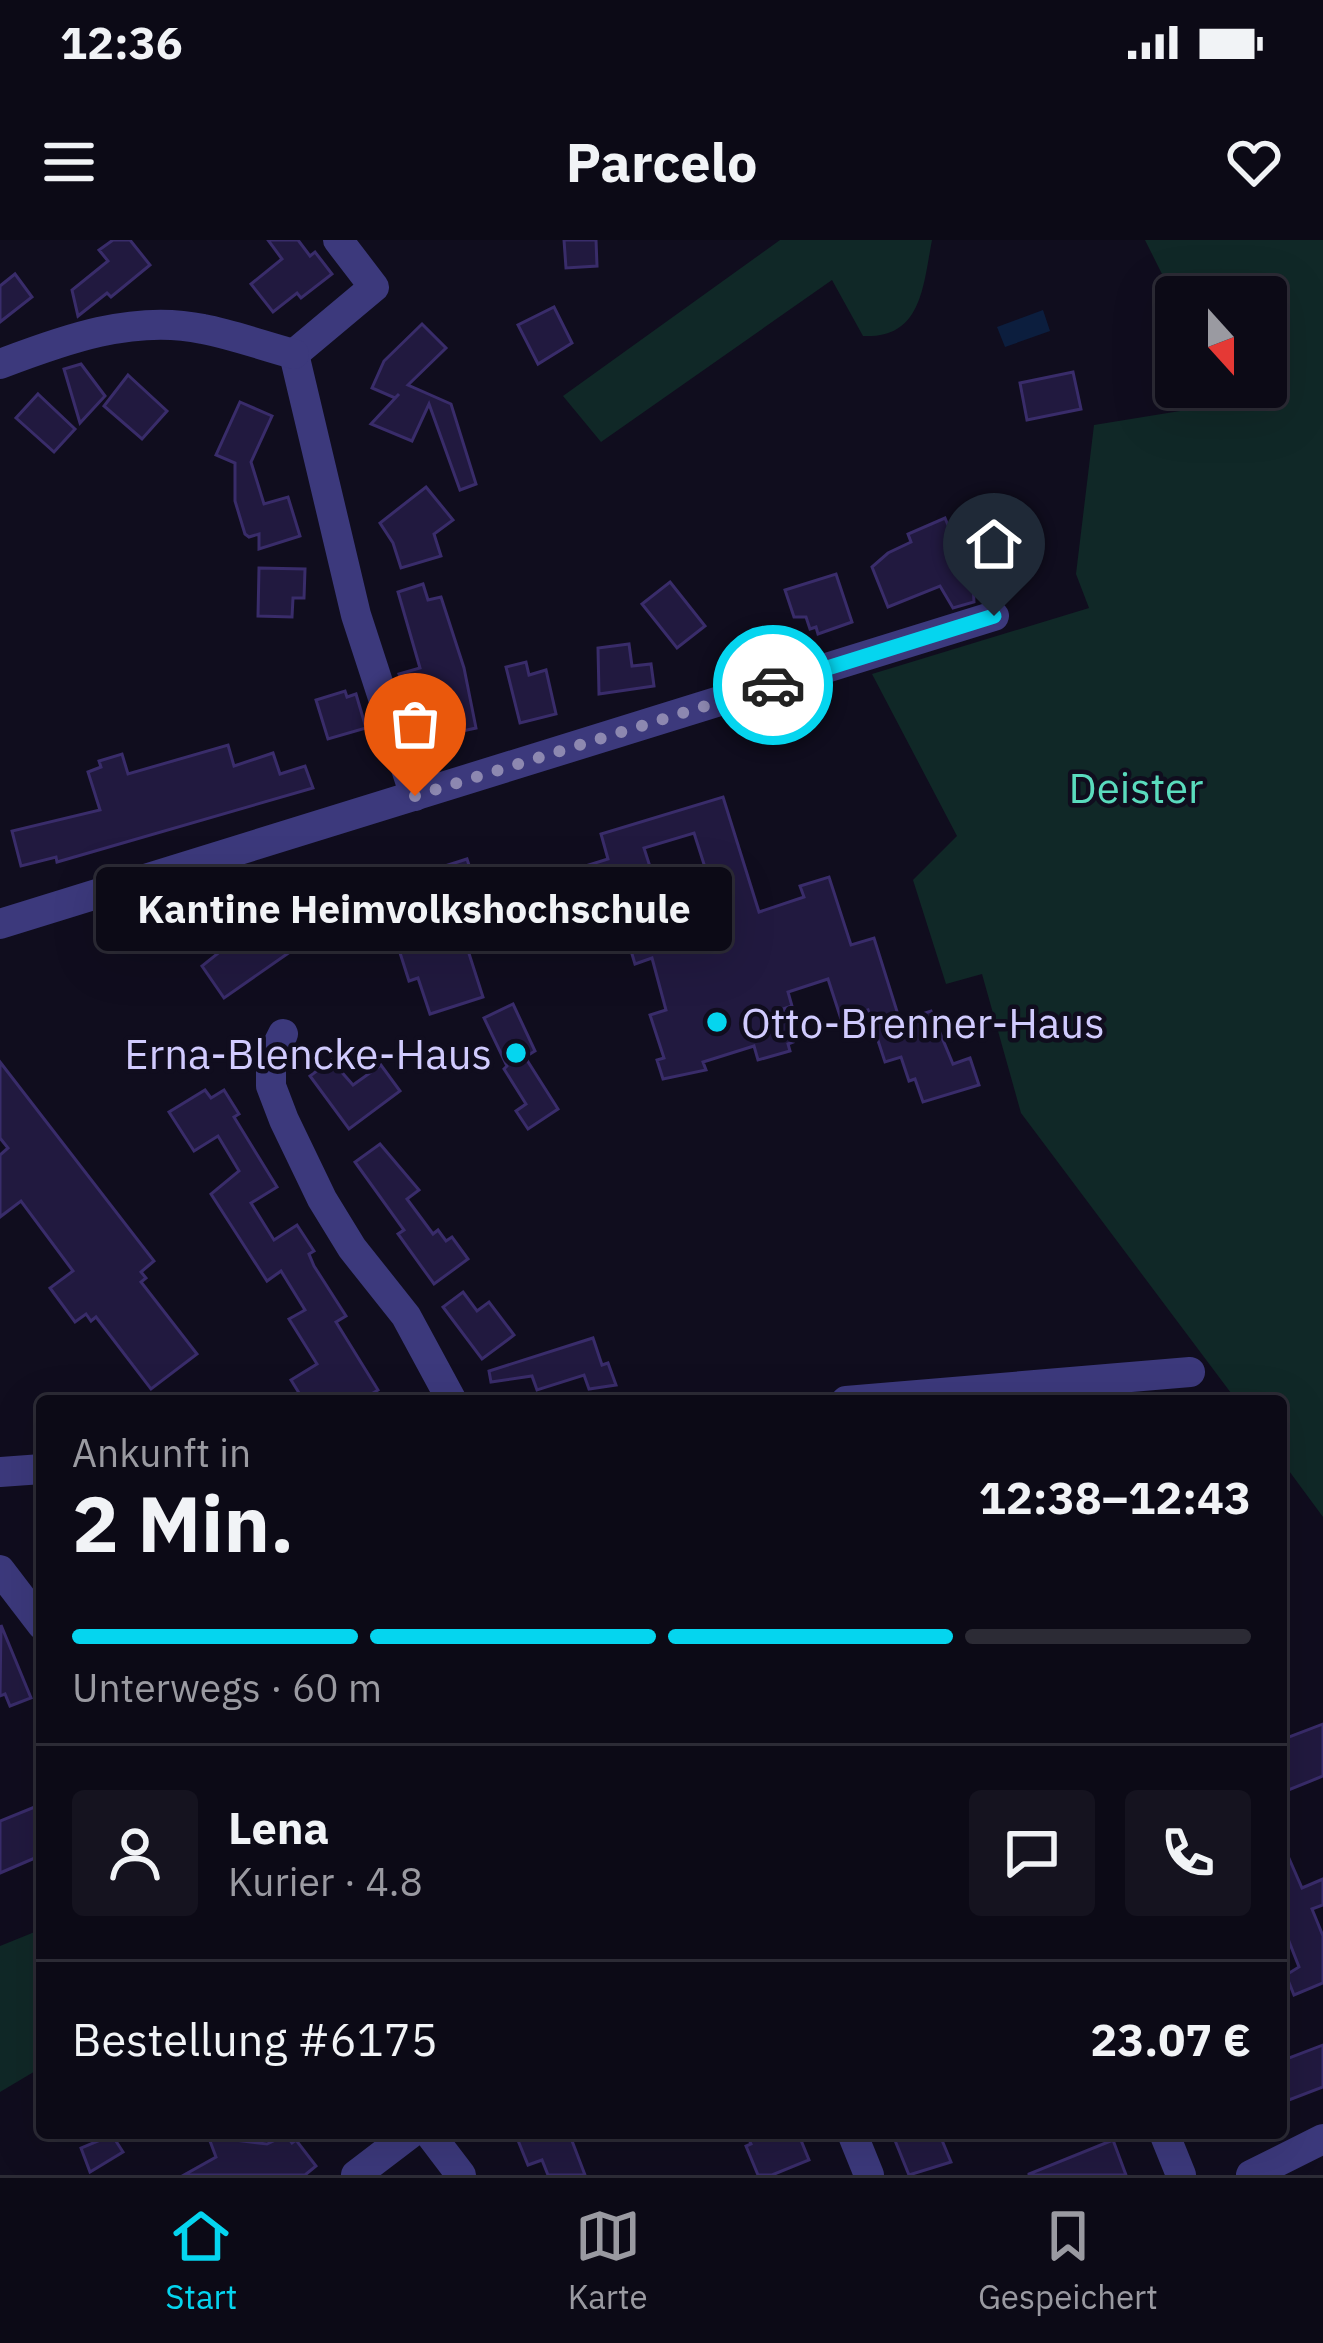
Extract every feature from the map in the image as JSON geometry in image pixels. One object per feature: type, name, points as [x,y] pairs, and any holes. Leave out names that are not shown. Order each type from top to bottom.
[{"type":"street","points":[[295,354],[374,287],[338,240]]},
{"type":"street","points":[[0,364],[70,338],[158,324],[201,328],[295,354]]},
{"type":"street","points":[[295,354],[356,615],[415,796]]},
{"type":"street","points":[[0,923],[994,616]]},
{"type":"street","points":[[283,1034],[271,1058],[271,1086],[284,1120],[322,1199],[352,1247],[406,1316],[449,1395]]},
{"type":"street","points":[[917,1395],[1190,1372]]},
{"type":"street","points":[[0,1472],[36,1469]]},
{"type":"street","points":[[0,1570],[36,1617]]},
{"type":"street","points":[[356,2175],[403,2139]]},
{"type":"street","points":[[434,2139],[461,2175]]},
{"type":"street","points":[[854,2139],[869,2175]]},
{"type":"street","points":[[1166,2139],[1180,2175]]},
{"type":"street","points":[[1251,2175],[1323,2139]]},
{"type":"green space","points":[[780,240],[932,240],[922,291],[908,319],[897,329],[863,336],[832,280],[601,442],[563,396]]},
{"type":"green space","name":"Deister","points":[[1145,240],[1323,240],[1323,1517],[1287,1468],[1287,1395],[1232,1395],[1021,1113],[982,974],[946,984],[913,880],[957,836],[872,674],[1089,608],[1076,574],[1094,425],[1180,411],[1287,408],[1287,276],[1163,276]]},
{"type":"green space","points":[[36,1931],[36,2071],[0,2092],[0,1946]]},
{"type":"water","points":[[1043,310],[1050,331],[1005,347],[997,327]]},
{"type":"building","points":[[113,240],[130,240],[150,265],[78,316],[72,290],[108,261],[99,250]]},
{"type":"building","points":[[268,240],[298,240],[332,274],[273,312],[251,284],[282,259]]},
{"type":"building","points":[[564,240],[596,240],[597,266],[566,268]]},
{"type":"building","points":[[15,274],[32,297],[0,322],[0,286]]},
{"type":"building","points":[[554,307],[572,343],[538,364],[518,325]]},
{"type":"building","points":[[422,324],[446,348],[408,385],[451,404],[476,484],[460,490],[429,404],[412,441],[371,424],[399,394],[395,398],[372,388],[384,361]]},
{"type":"building","points":[[81,364],[105,396],[80,423],[64,369]]},
{"type":"building","points":[[1073,372],[1081,409],[1027,420],[1020,383]]},
{"type":"building","points":[[128,375],[167,411],[142,439],[104,406]]},
{"type":"building","points":[[38,394],[75,429],[54,452],[16,418]]},
{"type":"building","points":[[240,402],[272,416],[251,462],[264,504],[288,497],[300,536],[259,549],[259,534],[245,534],[235,501],[235,463],[216,455]]},
{"type":"building","points":[[426,487],[453,520],[434,534],[441,556],[401,568],[380,523]]},
{"type":"building","points":[[945,518],[973,584],[974,602],[953,608],[940,586],[888,607],[872,567],[911,542],[908,534]]},
{"type":"building","points":[[259,568],[305,569],[304,598],[293,598],[292,617],[258,616]]},
{"type":"building","points":[[836,574],[852,622],[818,634],[816,627],[810,629],[806,617],[794,617],[785,590]]},
{"type":"building","points":[[670,582],[705,626],[677,648],[642,604]]},
{"type":"building","points":[[423,584],[428,600],[441,597],[464,668],[476,728],[444,735],[431,697],[409,701],[399,674],[420,668],[398,592]]},
{"type":"building","points":[[629,644],[632,666],[651,664],[654,686],[599,694],[598,648]]},
{"type":"building","points":[[526,662],[529,675],[546,670],[556,714],[520,723],[506,667]]},
{"type":"building","points":[[345,691],[347,697],[356,694],[366,728],[328,739],[316,700]]},
{"type":"building","points":[[228,745],[234,766],[273,753],[280,774],[305,766],[313,788],[57,862],[56,857],[21,866],[12,831],[100,810],[88,772],[101,767],[99,761],[122,754],[128,774]]},
{"type":"building","points":[[723,797],[759,912],[804,897],[800,886],[829,877],[851,945],[874,938],[900,1021],[931,1011],[953,1064],[970,1058],[979,1085],[923,1102],[901,1057],[885,1062],[868,1010],[841,1019],[828,979],[788,992],[792,1006],[783,1009],[793,1042],[788,1044],[790,1051],[758,1060],[754,1046],[703,1062],[706,1070],[663,1079],[657,1060],[664,1058],[650,1015],[666,1010],[652,958],[635,964],[620,914],[595,922],[579,868],[608,859],[601,834]],"holes":[[[694,833],[711,886],[661,901],[644,848]]]},
{"type":"building","points":[[467,859],[489,927],[463,935],[483,997],[430,1014],[418,978],[409,981],[379,887]]},
{"type":"building","points":[[272,910],[297,947],[224,998],[202,966]]},
{"type":"building","name":"Erna-Blencke-Haus","points":[[513,1004],[535,1051],[525,1057],[558,1109],[528,1129],[516,1111],[526,1104],[504,1069],[507,1066],[484,1018]]},
{"type":"building","points":[[331,1060],[353,1085],[381,1065],[400,1091],[349,1129],[310,1076]]},
{"type":"building","points":[[0,1062],[154,1261],[141,1272],[146,1278],[141,1282],[197,1354],[151,1389],[96,1317],[91,1321],[86,1314],[75,1322],[50,1288],[73,1271],[21,1201],[0,1217],[0,1155],[8,1148],[0,1138]]},
{"type":"building","points":[[205,1090],[211,1098],[224,1090],[239,1114],[234,1117],[277,1187],[251,1203],[274,1240],[297,1225],[314,1251],[309,1254],[314,1266],[346,1316],[336,1322],[378,1390],[370,1395],[300,1395],[291,1380],[317,1364],[289,1319],[305,1310],[281,1271],[267,1281],[211,1194],[239,1171],[218,1136],[194,1151],[169,1112]]},
{"type":"building","points":[[380,1144],[419,1190],[407,1199],[433,1234],[438,1230],[446,1241],[452,1237],[468,1259],[434,1284],[398,1234],[404,1230],[355,1162]]},
{"type":"building","points":[[463,1292],[477,1311],[489,1302],[514,1335],[482,1359],[443,1307]]},
{"type":"building","points":[[593,1338],[602,1365],[608,1363],[616,1385],[589,1389],[584,1375],[537,1390],[532,1376],[491,1382],[489,1371]]},
{"type":"building","points":[[1,1625],[31,1698],[10,1706],[5,1694],[0,1696]]},
{"type":"building","points":[[1323,1724],[1323,1776],[1287,1791],[1287,1738]]},
{"type":"building","points":[[36,1806],[36,1858],[0,1873],[0,1821]]},
{"type":"building","points":[[1287,1854],[1302,1888],[1323,1879],[1323,1905],[1312,1909],[1323,1936],[1323,1983],[1294,1995],[1287,1974],[1299,1967],[1287,1936]]},
{"type":"building","points":[[1323,2045],[1323,2087],[1287,2101],[1287,2059]]},
{"type":"building","points":[[115,2139],[123,2152],[90,2172],[81,2148]]},
{"type":"building","points":[[209,2139],[267,2144],[289,2139],[296,2140],[316,2166],[305,2175],[184,2175],[216,2157]]},
{"type":"building","points":[[517,2139],[571,2139],[585,2175],[548,2175],[542,2160],[528,2165]]},
{"type":"building","points":[[749,2139],[800,2139],[809,2160],[772,2175],[758,2175],[746,2146],[751,2144]]},
{"type":"building","points":[[894,2139],[941,2139],[951,2162],[909,2175]]},
{"type":"building","points":[[1113,2140],[1126,2175],[1029,2175],[1029,2174]]},
{"type":"way so far","points":[[415,796],[773,685]]},
{"type":"place","name":"Kantine Heimvolkshochschule","points":[[415,796]]},
{"type":"place","name":"Otto-Brenner-Haus","points":[[717,1022]]},
{"type":"place","name":"Erna-Blencke-Haus","points":[[516,1053]]},
{"type":"route","points":[[773,685],[994,616]]}]
